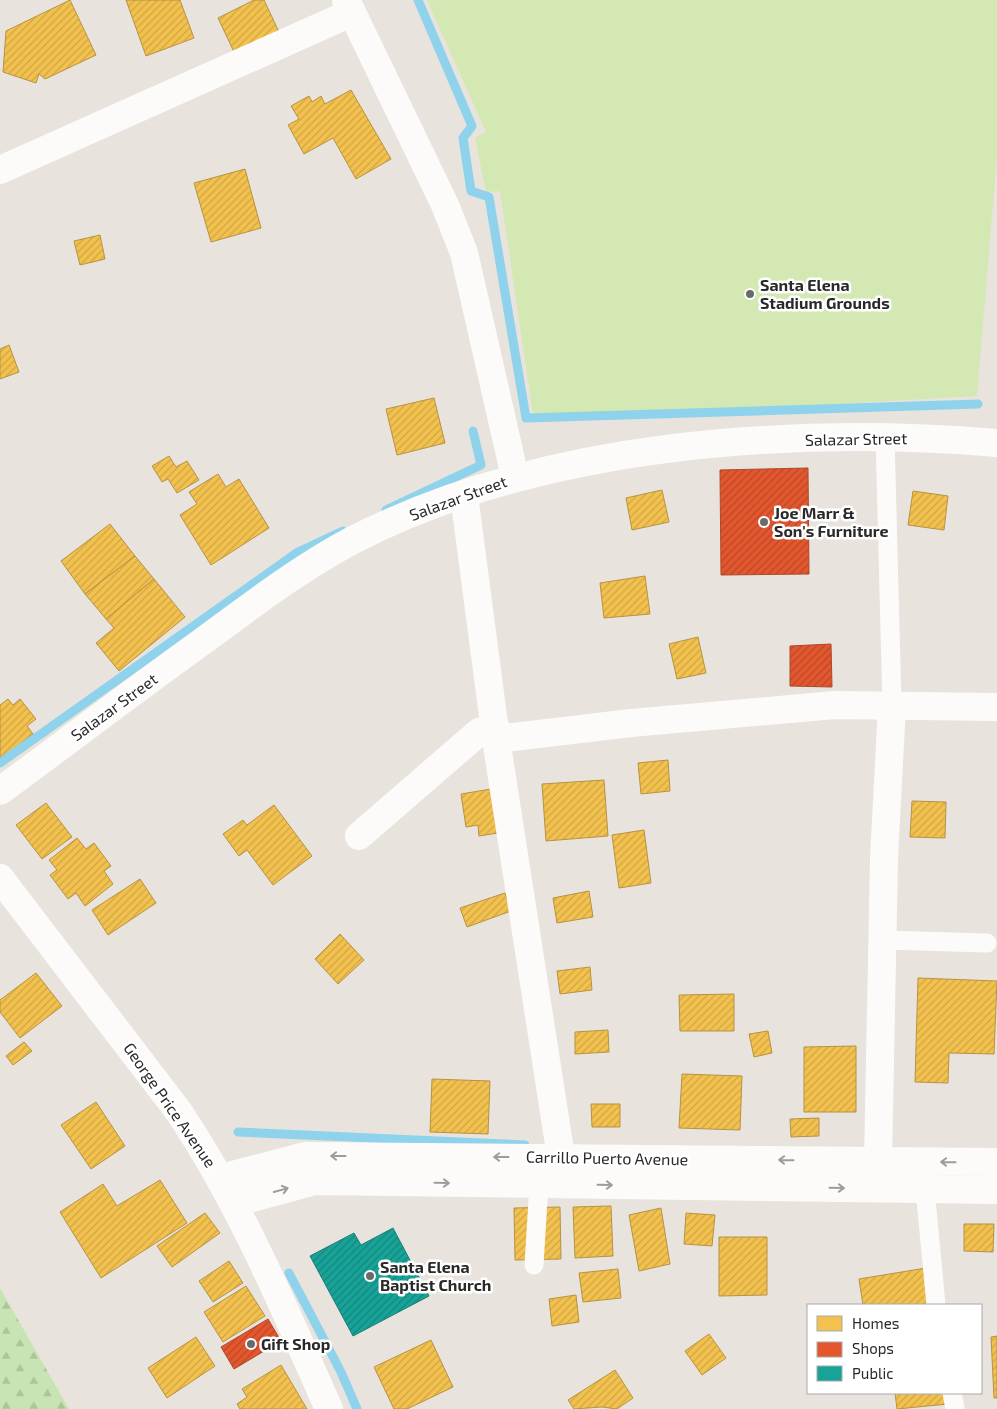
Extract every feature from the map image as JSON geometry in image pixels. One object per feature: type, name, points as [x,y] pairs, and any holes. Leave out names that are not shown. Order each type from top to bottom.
[{"type":"street","points":[[0,170],[348,6],[445,205],[464,253],[515,477]]},
{"type":"street","name":"Salazar Street","points":[[0,791],[292,576],[354,540],[410,514],[515,477],[602,458],[696,446],[790,440],[885,437],[997,443]]},
{"type":"street","points":[[464,495],[496,734],[561,1157]]},
{"type":"street","points":[[359,836],[479,732],[496,734],[835,705],[997,707]]},
{"type":"street","points":[[878,1161],[884,859],[892,705]]},
{"type":"street","name":"George Price Avenue","points":[[0,878],[179,1112],[221,1178],[265,1266],[329,1409]]},
{"type":"street","name":"Carrillo Puerto Avenue","points":[[221,1178],[306,1156],[997,1162]]},
{"type":"street","name":"Carrillo Puerto Avenue","points":[[234,1203],[315,1181],[997,1190]]},
{"type":"lane","points":[[885,437],[892,705]]},
{"type":"lane","points":[[883,940],[987,943]]},
{"type":"lane","points":[[534,1265],[539,1184]]},
{"type":"lane","points":[[925,1189],[936,1304]]},
{"type":"lane","points":[[952,1394],[955,1409]]},
{"type":"green space","name":"Santa Elena Stadium Grounds","points":[[427,0],[997,0],[997,155],[977,396],[534,421],[500,191],[486,192],[475,138],[486,132]]},
{"type":"green space","points":[[0,1288],[69,1409],[0,1409]]},
{"type":"building: Homes","points":[[70,0],[96,55],[45,79],[39,74],[36,83],[3,72],[6,31]]},
{"type":"building: Homes","points":[[126,0],[180,0],[194,38],[146,56]]},
{"type":"building: Homes","points":[[254,0],[264,0],[279,32],[235,54],[218,18]]},
{"type":"building: Homes","points":[[351,90],[391,159],[356,179],[333,138],[304,154],[288,125],[299,119],[291,106],[309,96],[312,102],[321,96],[325,104]]},
{"type":"building: Homes","points":[[245,169],[261,228],[211,242],[194,183]]},
{"type":"building: Homes","points":[[100,235],[105,259],[80,265],[74,241]]},
{"type":"building: Homes","points":[[9,345],[19,372],[0,379],[0,349]]},
{"type":"building: Homes","points":[[434,398],[445,443],[397,455],[386,409]]},
{"type":"building: Homes","points":[[169,456],[176,467],[187,461],[199,480],[177,493],[168,479],[162,482],[152,466]]},
{"type":"building: Homes","points":[[218,474],[226,487],[239,479],[269,528],[211,565],[180,515],[197,504],[189,492]]},
{"type":"building: Homes","points":[[662,490],[669,522],[632,530],[626,498]]},
{"type":"building: Homes","points":[[913,491],[948,496],[944,530],[908,525]]},
{"type":"building: Homes","points":[[110,524],[135,556],[85,594],[61,561]]},
{"type":"building: Homes","points":[[135,556],[154,579],[106,619],[85,594]]},
{"type":"building: Homes","points":[[645,576],[650,614],[604,618],[600,583]]},
{"type":"building: Homes","points":[[154,579],[185,617],[119,671],[96,643],[114,628],[106,619]]},
{"type":"building: Homes","points":[[698,637],[706,673],[677,679],[669,644]]},
{"type":"building: Homes","points":[[8,699],[13,705],[20,699],[36,719],[27,726],[33,734],[0,759],[0,705]]},
{"type":"building: Homes","points":[[668,760],[670,791],[641,794],[638,763]]},
{"type":"building: Homes","points":[[604,780],[608,836],[546,841],[542,784]]},
{"type":"building: Homes","points":[[491,789],[498,833],[479,836],[478,825],[466,827],[461,794]]},
{"type":"building: Homes","points":[[912,801],[946,802],[945,838],[910,837]]},
{"type":"building: Homes","points":[[46,803],[72,837],[42,859],[16,825]]},
{"type":"building: Homes","points":[[274,805],[312,856],[273,885],[247,850],[239,856],[223,834],[243,820],[247,825]]},
{"type":"building: Homes","points":[[644,830],[651,883],[619,888],[612,835]]},
{"type":"building: Homes","points":[[77,838],[86,849],[94,843],[111,866],[104,871],[113,884],[85,906],[76,893],[68,899],[50,875],[57,870],[49,860]]},
{"type":"building: Homes","points":[[140,879],[156,903],[108,935],[92,910]]},
{"type":"building: Homes","points":[[589,891],[593,917],[557,923],[553,898]]},
{"type":"building: Homes","points":[[505,893],[511,911],[467,927],[460,908]]},
{"type":"building: Homes","points":[[340,934],[364,960],[338,984],[315,959]]},
{"type":"building: Homes","points":[[590,967],[592,990],[560,994],[557,971]]},
{"type":"building: Homes","points":[[36,973],[62,1006],[20,1038],[0,1012],[0,1000]]},
{"type":"building: Homes","points":[[918,978],[997,981],[994,1054],[949,1053],[948,1083],[915,1082]]},
{"type":"building: Homes","points":[[734,994],[734,1031],[680,1031],[679,995]]},
{"type":"building: Homes","points":[[608,1030],[609,1052],[575,1054],[575,1032]]},
{"type":"building: Homes","points":[[768,1031],[772,1053],[754,1057],[749,1034]]},
{"type":"building: Homes","points":[[24,1042],[32,1051],[13,1065],[6,1056]]},
{"type":"building: Homes","points":[[856,1046],[856,1112],[804,1112],[804,1047]]},
{"type":"building: Homes","points":[[682,1074],[742,1076],[740,1130],[679,1128]]},
{"type":"building: Homes","points":[[432,1079],[490,1081],[488,1134],[430,1132]]},
{"type":"building: Homes","points":[[96,1102],[125,1146],[91,1169],[61,1125]]},
{"type":"building: Homes","points":[[591,1104],[620,1104],[620,1127],[592,1127]]},
{"type":"building: Homes","points":[[819,1118],[819,1136],[791,1137],[790,1119]]},
{"type":"building: Homes","points":[[160,1180],[187,1223],[101,1278],[60,1212],[103,1184],[117,1206]]},
{"type":"building: Homes","points":[[611,1206],[613,1256],[575,1258],[573,1207]]},
{"type":"building: Homes","points":[[560,1207],[561,1259],[515,1260],[514,1208]]},
{"type":"building: Homes","points":[[661,1208],[670,1264],[639,1271],[629,1215]]},
{"type":"building: Homes","points":[[205,1213],[220,1233],[172,1267],[157,1246]]},
{"type":"building: Homes","points":[[686,1213],[715,1215],[712,1246],[684,1244]]},
{"type":"building: Homes","points":[[964,1224],[994,1224],[993,1252],[964,1251]]},
{"type":"building: Homes","points":[[719,1237],[767,1237],[767,1295],[719,1296]]},
{"type":"building: Homes","points":[[229,1261],[243,1283],[213,1302],[199,1281]]},
{"type":"building: Homes","points":[[932,1267],[938,1304],[863,1304],[859,1279]]},
{"type":"building: Homes","points":[[618,1269],[621,1298],[583,1302],[579,1273]]},
{"type":"building: Homes","points":[[246,1286],[265,1316],[223,1342],[204,1312]]},
{"type":"building: Homes","points":[[576,1295],[579,1322],[552,1326],[549,1299]]},
{"type":"building: Homes","points":[[709,1334],[726,1358],[702,1375],[685,1351]]},
{"type":"building: Homes","points":[[997,1336],[997,1398],[994,1398],[991,1337]]},
{"type":"building: Homes","points":[[196,1337],[215,1366],[167,1398],[148,1368]]},
{"type":"building: Homes","points":[[431,1340],[453,1387],[407,1409],[394,1409],[374,1367]]},
{"type":"building: Homes","points":[[281,1365],[307,1409],[240,1409],[237,1404],[247,1397],[242,1389]]},
{"type":"building: Homes","points":[[615,1370],[633,1398],[617,1409],[602,1407],[574,1409],[568,1400]]},
{"type":"building: Homes","points":[[895,1394],[947,1394],[948,1404],[897,1409]]},
{"type":"building: Shops","name":"Joe Marr & Son's Furniture","points":[[808,468],[809,574],[721,575],[720,470]]},
{"type":"building: Shops","points":[[831,644],[832,687],[790,686],[790,646]]},
{"type":"building: Shops","name":"Gift Shop","points":[[268,1319],[281,1341],[234,1369],[221,1347]]},
{"type":"building: Public","name":"Santa Elena Baptist Church","points":[[393,1228],[429,1296],[353,1336],[310,1256],[354,1233],[361,1245]]},
{"type":"waterway","points":[[418,0],[472,126],[463,138],[471,191],[489,197],[526,418],[978,404]]},
{"type":"waterway","points":[[386,510],[481,465],[473,431]]},
{"type":"waterway","points":[[0,763],[298,552],[343,531]]},
{"type":"waterway","points":[[238,1132],[525,1145]]},
{"type":"waterway","points":[[289,1273],[341,1372],[357,1409]]},
{"type":"place","name":"Santa Elena Stadium Grounds","points":[[750,294]]},
{"type":"place","name":"Joe Marr & Son's Furniture","points":[[764,522]]},
{"type":"place","name":"Santa Elena Baptist Church","points":[[370,1276]]},
{"type":"place","name":"Gift Shop","points":[[251,1344]]}]
